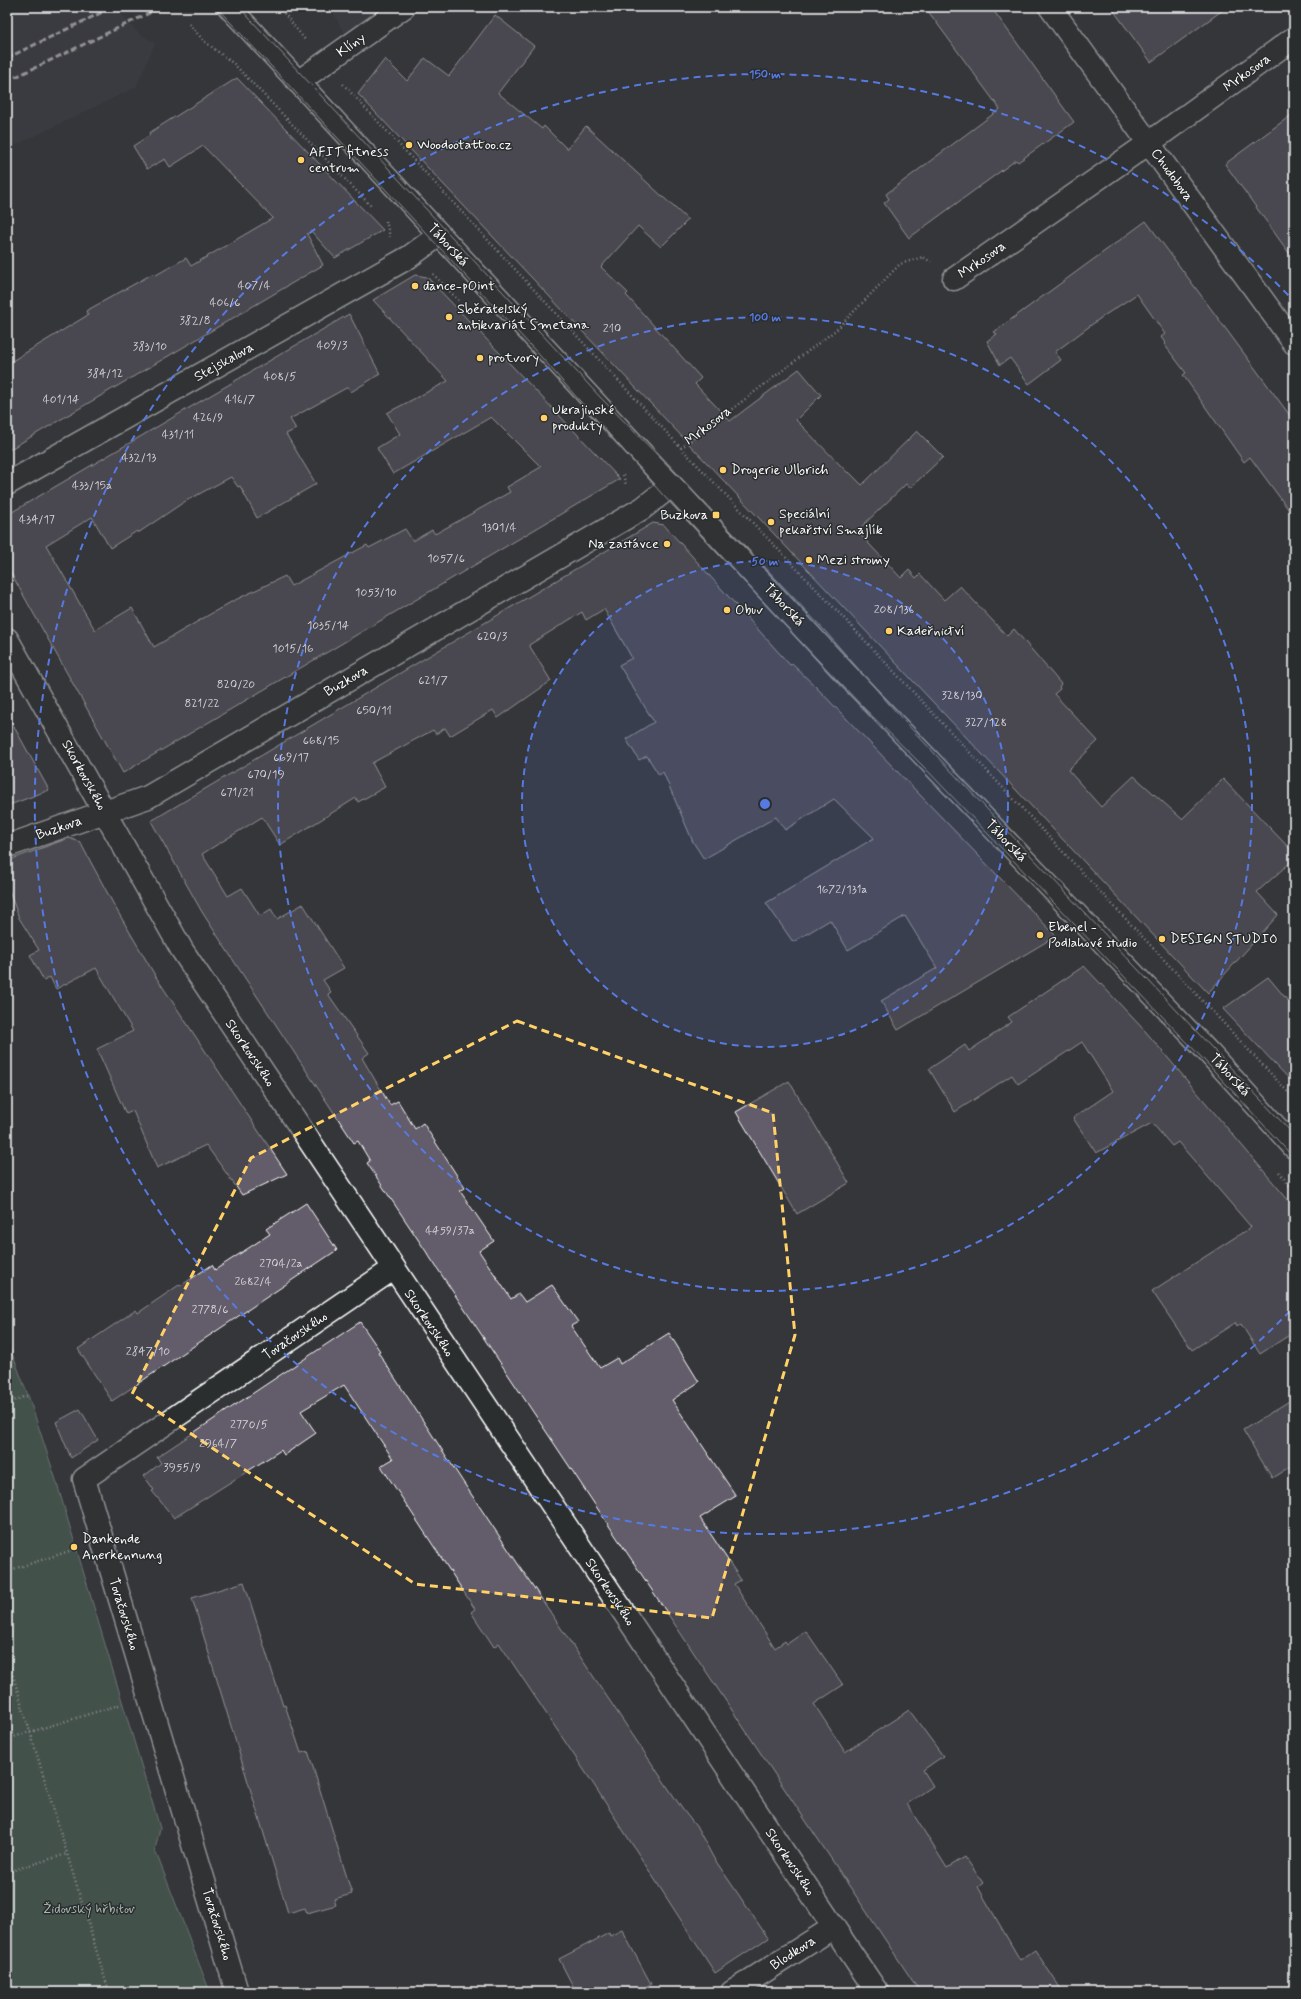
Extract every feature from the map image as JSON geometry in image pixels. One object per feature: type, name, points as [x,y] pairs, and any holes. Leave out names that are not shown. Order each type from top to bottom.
[{"type":"street","name":"Táborská","points":[[229,7],[671,486],[802,624],[858,687],[1291,1138]]},
{"type":"street","name":"Klíny","points":[[298,82],[404,7]]},
{"type":"street","name":"Chudobova","points":[[1050,7],[1294,343]]},
{"type":"street","name":"Mrkosova","points":[[954,279],[1149,143],[1294,38]]},
{"type":"street","name":"Stejskalova","points":[[7,484],[409,257],[439,235]]},
{"type":"street","name":"Buzkova","points":[[7,846],[148,797],[644,508],[671,486]]},
{"type":"street","name":"Skorkovského","points":[[7,639],[182,950],[393,1269],[877,1992]]},
{"type":"street","name":"Tovačovského","points":[[237,1992],[84,1480],[393,1269]]},
{"type":"street","name":"Blodkova","points":[[732,1992],[834,1927]]},
{"type":"path","points":[[279,7],[324,64],[681,448],[847,621],[1287,1091],[1294,1094]]},
{"type":"path","name":"Mrkosova","points":[[681,448],[837,329],[900,264],[924,257],[954,279]]},
{"type":"path","points":[[7,1403],[26,1396],[29,1398]]},
{"type":"path","points":[[7,1571],[76,1549]]},
{"type":"path","points":[[7,1656],[109,1992]]},
{"type":"path","points":[[7,1739],[123,1704]]},
{"type":"path","points":[[7,1872],[67,1854]]},
{"type":"path","points":[[7,1981],[11,1992]]},
{"type":"path","points":[[88,1992],[108,1986]]},
{"type":"highlighted area","points":[[517,1021],[773,1113],[795,1335],[712,1618],[415,1584],[132,1394],[251,1158]]},
{"type":"shaded area","points":[[7,7],[114,7],[139,34],[155,43],[136,87],[7,149]]},
{"type":"shaded area","points":[[331,7],[382,7],[345,35]]},
{"type":"green space","name":"Židovský hřbitov","points":[[7,1340],[29,1398],[55,1477],[160,1828],[155,1850],[210,1992],[7,1992]]},
{"type":"building","points":[[925,7],[991,7],[1074,122],[1018,162],[1016,160],[909,238],[884,203],[889,199],[886,194],[1000,109]]},
{"type":"building","points":[[1111,7],[1227,7],[1151,62]]},
{"type":"building","points":[[495,15],[534,46],[498,93],[542,129],[544,126],[567,149],[586,126],[688,220],[661,247],[638,226],[601,267],[628,293],[626,295],[701,378],[695,384],[730,421],[799,369],[821,395],[796,420],[848,473],[849,472],[862,485],[917,431],[943,457],[910,488],[906,484],[857,531],[901,578],[909,570],[916,578],[920,574],[944,600],[960,586],[1007,636],[1014,629],[1061,684],[1059,687],[1060,689],[1054,694],[1098,741],[1068,770],[1101,807],[1134,776],[1182,819],[1223,779],[1294,853],[1294,859],[1257,892],[1278,915],[1208,993],[358,94],[385,59],[407,81],[425,58],[449,76]]},
{"type":"building","points":[[237,78],[383,230],[335,258],[311,231],[307,234],[323,265],[7,451],[7,364],[88,315],[86,311],[154,273],[156,275],[186,258],[191,266],[273,218],[203,146],[170,167],[165,159],[147,169],[133,146],[150,135],[149,133]]},
{"type":"building","points":[[1294,113],[1294,260],[1225,164]]},
{"type":"building","points":[[1146,221],[1294,421],[1294,517],[1250,457],[1244,462],[1183,375],[1186,373],[1164,344],[1165,343],[1161,337],[1165,334],[1137,294],[1102,317],[1055,352],[1061,360],[1029,384],[1010,358],[1000,365],[987,341],[997,334],[994,332]]},
{"type":"building","points":[[415,275],[427,277],[620,479],[123,773],[7,566],[7,515],[349,314],[380,374],[351,392],[348,387],[290,419],[296,429],[286,434],[316,484],[257,518],[240,486],[238,487],[231,477],[184,502],[138,533],[137,531],[110,548],[92,517],[46,545],[95,630],[132,608],[154,647],[231,602],[285,576],[291,586],[367,545],[369,548],[405,529],[413,541],[432,530],[435,534],[510,492],[507,487],[541,467],[491,417],[393,474],[377,448],[400,434],[387,413],[448,381],[373,300]]},
{"type":"building","points":[[653,523],[664,525],[790,665],[792,664],[815,686],[1056,936],[898,1030],[881,1001],[937,968],[905,916],[848,950],[830,920],[793,942],[766,903],[874,838],[834,799],[785,830],[776,817],[704,859],[693,842],[663,772],[659,775],[647,756],[639,760],[626,739],[654,722],[619,665],[632,658],[604,609],[586,620],[582,612],[529,645],[551,681],[498,718],[493,710],[450,736],[445,728],[436,734],[433,730],[372,763],[385,787],[358,802],[356,798],[280,845],[262,817],[202,854],[228,896],[242,888],[260,916],[271,909],[277,919],[303,904],[344,968],[323,980],[331,992],[328,994],[369,1053],[362,1058],[390,1105],[398,1101],[415,1129],[423,1123],[465,1188],[460,1191],[494,1241],[479,1251],[511,1299],[519,1294],[525,1302],[552,1285],[578,1322],[571,1326],[600,1368],[617,1358],[620,1364],[669,1333],[699,1382],[672,1400],[736,1496],[700,1518],[741,1580],[734,1584],[775,1648],[785,1641],[787,1644],[806,1631],[843,1685],[814,1704],[845,1752],[909,1710],[943,1756],[923,1770],[933,1786],[907,1804],[947,1868],[965,1857],[983,1883],[978,1887],[1020,1960],[1035,1950],[1063,1992],[920,1992],[367,1163],[370,1161],[358,1141],[354,1143],[239,969],[202,912],[151,821]]},
{"type":"building","points":[[7,714],[49,790],[7,806]]},
{"type":"building","points":[[69,838],[80,842],[115,907],[156,977],[287,1174],[242,1195],[206,1145],[157,1168],[133,1111],[126,1114],[97,1049],[133,1031],[96,968],[56,989],[50,977],[44,981],[30,955],[39,950],[19,918],[7,885],[7,861]]},
{"type":"building","points":[[1084,966],[1146,1032],[1294,1207],[1294,1332],[1260,1354],[1241,1324],[1237,1327],[1235,1323],[1192,1350],[1152,1291],[1251,1227],[1178,1142],[1172,1146],[1152,1123],[1096,1153],[1073,1118],[1113,1091],[1082,1042],[1018,1084],[1012,1075],[955,1112],[929,1069],[965,1045],[969,1051],[1012,1022],[1008,1017]]},
{"type":"building","points":[[1268,977],[1294,1008],[1294,1084],[1223,1009]]},
{"type":"building","points":[[789,1081],[849,1183],[797,1214],[736,1112]]},
{"type":"building","points":[[306,1203],[337,1250],[112,1401],[78,1349],[136,1310],[138,1313],[212,1265],[215,1270],[270,1234],[266,1229]]},
{"type":"building","points":[[360,1322],[463,1482],[683,1810],[698,1829],[713,1857],[768,1938],[715,1973],[594,1785],[499,1643],[494,1647],[471,1612],[475,1609],[381,1466],[393,1459],[344,1385],[301,1411],[316,1433],[284,1455],[281,1450],[174,1518],[152,1491],[154,1490],[144,1476],[161,1463],[157,1457]]},
{"type":"building","points":[[1294,1398],[1294,1464],[1272,1478],[1243,1430]]},
{"type":"building","points":[[80,1409],[98,1440],[71,1458],[56,1422]]},
{"type":"building","points":[[244,1582],[283,1706],[285,1705],[301,1753],[308,1751],[352,1894],[334,1899],[336,1905],[307,1913],[305,1908],[288,1913],[192,1598]]},
{"type":"building","points":[[622,1930],[651,1984],[635,1992],[576,1992],[559,1959],[609,1933],[610,1936]]},
{"type":"tram line","points":[[239,7],[601,398],[698,496],[825,631],[904,721],[1294,1135]]},
{"type":"tram line","points":[[218,9],[542,358],[662,494],[792,633],[864,708],[924,767],[1204,1060],[1294,1158]]},
{"type":"railway","points":[[7,58],[113,7]]},
{"type":"railway","points":[[7,81],[162,7]]},
{"type":"place","name":"Woodootattoo.cz","points":[[409,145]]},
{"type":"place","name":"AFIT fitness centrum","points":[[301,160]]},
{"type":"place","name":"dance-pOint","points":[[415,286]]},
{"type":"place","name":"Sběratelský antikvariát Smetana","points":[[449,317]]},
{"type":"place","name":"protvory","points":[[480,358]]},
{"type":"place","name":"Ukrajinské produkty","points":[[544,418]]},
{"type":"place","name":"Drogerie Ulbrich","points":[[723,470]]},
{"type":"place","name":"Buzkova","points":[[716,515]]},
{"type":"place","name":"Speciální pekařství Smajlík","points":[[771,522]]},
{"type":"place","name":"Na zastávce","points":[[667,544]]},
{"type":"place","name":"Mezi stromy","points":[[809,560]]},
{"type":"place","name":"Obuv","points":[[727,610]]},
{"type":"place","name":"Kadeřnictví","points":[[889,631]]},
{"type":"place","name":"Ebenel - Podlahové studio","points":[[1040,935]]},
{"type":"place","name":"DESIGN STUDIO","points":[[1162,939]]},
{"type":"place","name":"Dankende Anerkennung","points":[[74,1547]]}]
